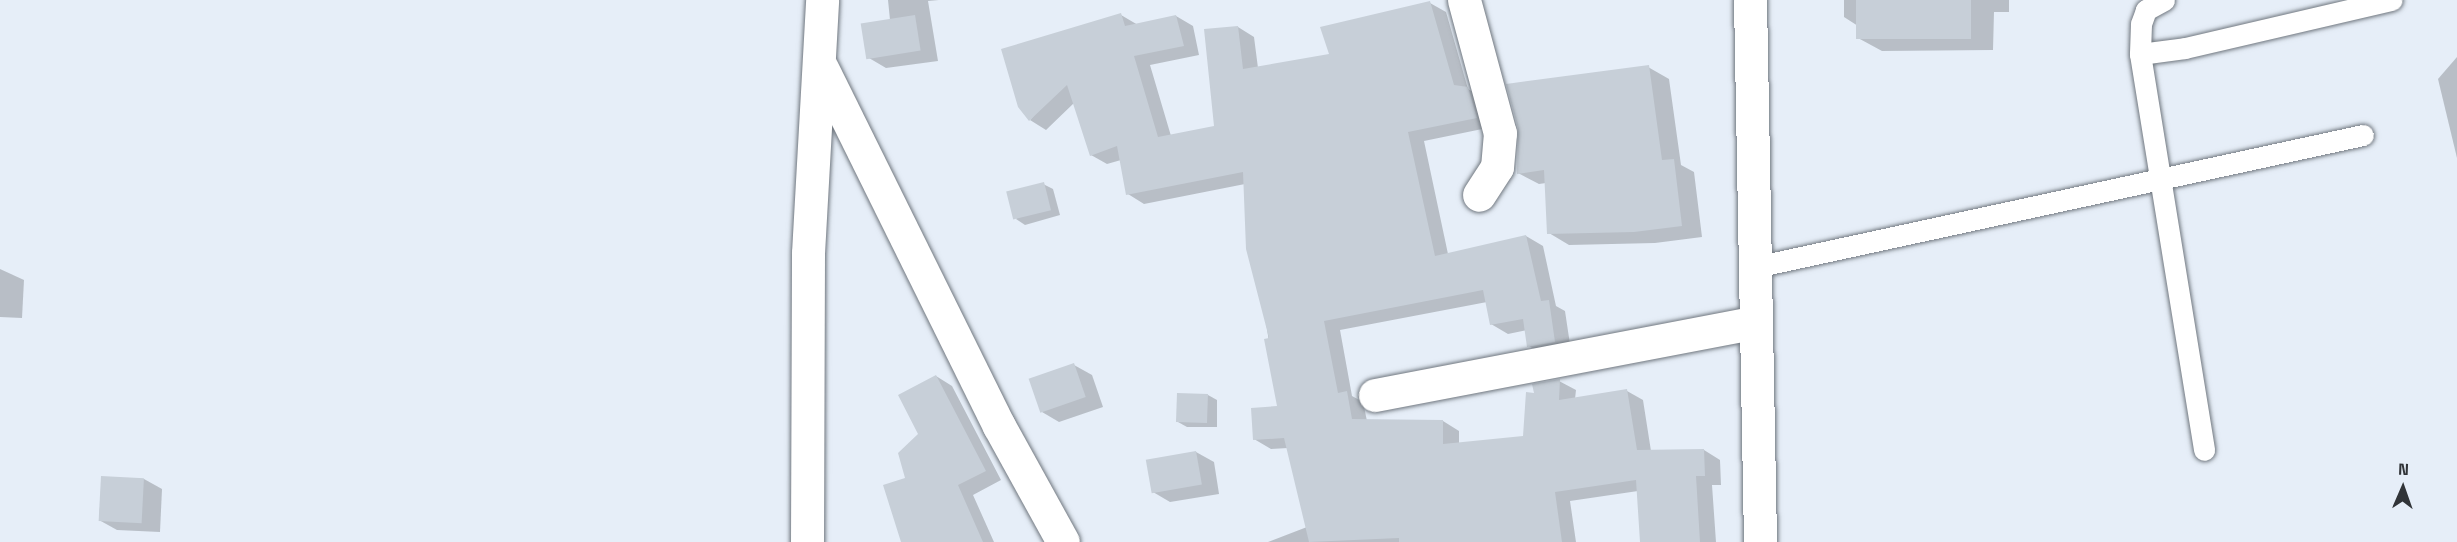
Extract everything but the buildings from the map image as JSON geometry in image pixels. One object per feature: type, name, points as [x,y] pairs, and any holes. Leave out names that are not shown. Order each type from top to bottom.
[{"type":"street","points":[[807,542],[808,253],[821,67],[822,0]]},
{"type":"street","points":[[1464,0],[1500,133],[1497,167],[1479,195]]},
{"type":"street","points":[[1750,0],[1754,323],[1760,542]]},
{"type":"street","points":[[821,67],[999,426],[1063,542]]},
{"type":"street","points":[[1375,395],[1754,323]]},
{"type":"lane","points":[[2164,0],[2146,10],[2140,24],[2139,54],[2162,180],[2204,450]]},
{"type":"lane","points":[[2139,54],[2185,48],[2392,0]]},
{"type":"lane","points":[[1755,267],[2363,135]]}]
